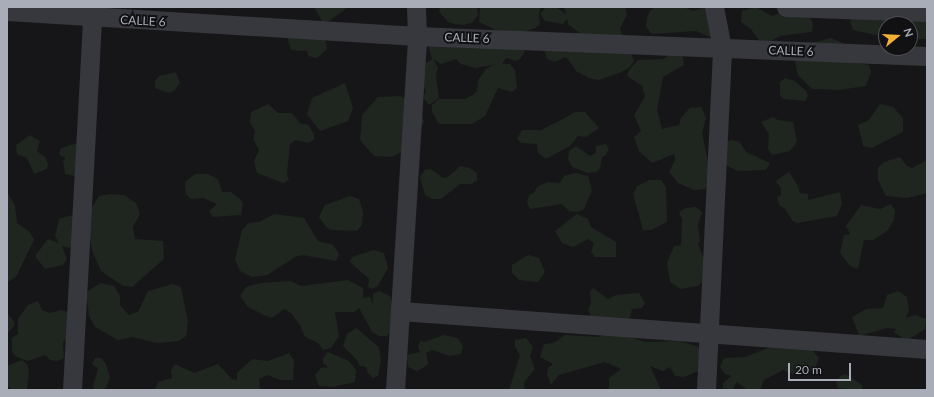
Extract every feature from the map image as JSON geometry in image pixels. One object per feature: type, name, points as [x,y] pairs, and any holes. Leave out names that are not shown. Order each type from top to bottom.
[{"type":"street","points":[[395,390],[417,36],[416,7]]},
{"type":"street","points":[[706,390],[722,48],[714,7]]},
{"type":"street","points":[[786,7],[927,12]]},
{"type":"street","name":"CALLE 6","points":[[7,12],[93,12],[417,36],[927,56]]},
{"type":"street","points":[[72,390],[93,12]]},
{"type":"street","points":[[400,311],[709,332],[927,349]]},
{"type":"shaded area","points":[[314,7],[348,7],[328,22],[322,21]]},
{"type":"shaded area","points":[[440,7],[477,7],[478,15],[473,22],[464,25],[455,24],[448,22],[439,12]]},
{"type":"shaded area","points":[[480,7],[541,7],[539,14],[540,24],[535,28],[520,33],[496,30],[479,22]]},
{"type":"shaded area","points":[[546,7],[556,7],[566,14],[564,7],[625,7],[627,14],[620,29],[634,61],[629,68],[598,80],[589,78],[576,71],[565,57],[555,62],[547,59],[543,47],[581,34],[569,25],[567,19],[563,24],[545,21],[540,14]]},
{"type":"shaded area","points":[[655,7],[684,7],[693,11],[705,7],[718,33],[709,37],[696,31],[652,34],[646,27],[647,18],[650,11]]},
{"type":"shaded area","points":[[756,7],[772,16],[780,13],[809,16],[813,23],[812,32],[780,36],[767,43],[758,39],[751,29],[741,22],[742,11]]},
{"type":"shaded area","points":[[854,17],[878,17],[878,35],[853,30],[850,21]]},
{"type":"shaded area","points":[[918,17],[927,22],[927,39],[918,39]]},
{"type":"shaded area","points":[[287,37],[325,38],[327,49],[317,58],[308,56],[307,51],[291,50]]},
{"type":"shaded area","points":[[831,38],[850,46],[852,62],[869,65],[871,72],[866,86],[839,90],[812,89],[798,75],[795,62],[805,45]]},
{"type":"shaded area","points":[[522,44],[525,51],[520,59],[516,61],[506,58],[502,64],[510,64],[515,70],[517,88],[512,92],[498,88],[485,116],[472,124],[439,124],[432,112],[432,105],[439,99],[465,99],[473,95],[477,91],[478,80],[486,69],[493,65],[475,68],[461,64],[456,59],[441,64],[434,60],[438,68],[436,76],[439,98],[429,105],[423,98],[426,90],[423,87],[423,74],[426,70],[424,64],[432,59],[428,45]]},
{"type":"shaded area","points":[[674,52],[683,57],[684,65],[663,77],[657,110],[662,129],[679,125],[681,118],[690,108],[701,107],[706,118],[702,133],[711,176],[705,189],[694,190],[678,183],[669,172],[675,160],[674,154],[652,163],[639,151],[634,137],[641,131],[634,115],[645,97],[642,86],[627,76],[629,70],[638,60],[663,59]]},
{"type":"shaded area","points":[[176,72],[180,83],[175,90],[169,93],[155,88],[155,81],[159,76]]},
{"type":"shaded area","points":[[785,78],[795,81],[806,91],[808,96],[805,101],[784,99],[780,95],[780,82]]},
{"type":"shaded area","points":[[345,83],[353,108],[348,121],[320,131],[307,114],[312,98]]},
{"type":"shaded area","points":[[400,96],[419,105],[424,122],[410,147],[392,157],[374,156],[360,140],[362,115],[378,97]]},
{"type":"shaded area","points":[[268,104],[278,113],[292,113],[300,123],[308,125],[314,134],[314,140],[308,143],[296,140],[290,144],[287,174],[289,180],[283,183],[257,173],[254,161],[259,150],[253,139],[255,131],[250,122],[251,112]]},
{"type":"shaded area","points":[[880,104],[893,107],[903,118],[903,132],[872,148],[863,146],[858,125],[869,120]]},
{"type":"shaded area","points":[[576,112],[585,112],[599,128],[586,137],[578,136],[570,146],[546,159],[538,153],[537,144],[521,143],[517,139],[522,130],[541,130]]},
{"type":"shaded area","points":[[773,117],[778,120],[793,122],[797,142],[790,151],[772,155],[768,149],[769,134],[761,122]]},
{"type":"shaded area","points":[[30,135],[40,141],[37,151],[45,157],[48,164],[47,169],[34,174],[27,158],[17,154],[16,145]]},
{"type":"shaded area","points":[[733,140],[740,142],[746,152],[770,163],[766,170],[737,171],[726,165],[725,142]]},
{"type":"shaded area","points":[[78,143],[80,177],[65,174],[63,161],[66,158],[59,155],[61,148]]},
{"type":"shaded area","points":[[606,144],[609,149],[606,155],[602,157],[600,168],[596,172],[588,173],[572,167],[568,159],[569,151],[576,146],[590,156],[596,153],[596,146]]},
{"type":"shaded area","points":[[900,157],[907,166],[912,168],[927,160],[927,193],[907,198],[886,196],[878,180],[878,167],[884,162]]},
{"type":"shaded area","points":[[460,166],[470,168],[477,173],[477,180],[472,184],[460,184],[441,199],[432,199],[425,195],[420,177],[425,170],[431,169],[443,178],[448,177]]},
{"type":"shaded area","points":[[789,172],[798,186],[800,193],[808,194],[808,200],[840,192],[842,204],[837,216],[797,223],[793,221],[784,208],[779,205],[777,197],[781,195],[781,189],[776,181]]},
{"type":"shaded area","points":[[576,173],[588,176],[592,190],[584,209],[578,212],[569,211],[562,204],[530,209],[527,203],[529,195],[534,193],[537,187],[548,182],[560,183],[564,176]]},
{"type":"shaded area","points":[[195,174],[208,174],[218,179],[222,192],[231,192],[240,199],[243,204],[241,215],[213,217],[209,211],[217,204],[203,198],[191,199],[186,194],[185,182]]},
{"type":"shaded area","points":[[650,180],[661,180],[666,187],[667,222],[651,230],[643,230],[633,194],[637,186]]},
{"type":"shaded area","points":[[7,191],[15,206],[17,223],[30,232],[34,240],[16,277],[7,282]]},
{"type":"shaded area","points":[[110,194],[124,195],[136,203],[140,214],[133,227],[135,239],[163,241],[164,259],[132,287],[123,286],[101,271],[92,250],[86,217],[99,196]]},
{"type":"shaded area","points":[[350,196],[359,199],[363,212],[362,225],[357,231],[332,230],[327,228],[319,217],[325,205]]},
{"type":"shaded area","points":[[891,204],[895,210],[894,220],[887,231],[873,240],[864,240],[858,269],[850,266],[840,253],[844,235],[850,234],[846,226],[861,205],[880,209]]},
{"type":"shaded area","points":[[696,207],[702,212],[698,225],[700,242],[698,244],[707,267],[704,280],[698,286],[681,289],[670,282],[667,263],[674,246],[681,245],[682,219],[679,212],[686,208]]},
{"type":"shaded area","points":[[76,214],[75,249],[62,246],[67,260],[63,265],[45,269],[35,256],[48,239],[59,243],[55,236],[59,219]]},
{"type":"shaded area","points":[[274,214],[304,218],[318,241],[333,245],[339,254],[336,261],[302,255],[295,257],[267,275],[252,277],[240,271],[235,259],[242,230],[249,223],[259,222]]},
{"type":"shaded area","points":[[577,214],[588,219],[591,227],[616,242],[616,257],[595,257],[591,252],[594,243],[588,239],[573,247],[562,243],[555,231]]},
{"type":"shaded area","points":[[374,250],[384,253],[388,268],[378,286],[372,289],[368,287],[369,279],[350,262],[352,257]]},
{"type":"shaded area","points":[[528,255],[539,258],[545,272],[538,282],[519,280],[512,273],[512,265]]},
{"type":"shaded area","points":[[348,280],[363,288],[363,298],[370,297],[373,304],[373,294],[379,291],[390,296],[393,305],[392,330],[387,336],[379,336],[372,332],[359,308],[354,312],[335,312],[339,336],[331,348],[323,350],[318,343],[305,337],[300,325],[291,313],[284,309],[272,318],[248,307],[240,296],[246,287],[261,283],[290,281],[301,286]]},
{"type":"shaded area","points":[[101,283],[114,286],[120,296],[120,305],[129,315],[138,312],[148,291],[173,284],[181,287],[188,322],[186,336],[179,341],[157,343],[132,337],[118,340],[95,327],[89,316],[86,292]]},
{"type":"shaded area","points":[[593,288],[608,299],[616,295],[639,293],[645,303],[642,308],[632,309],[630,318],[627,319],[593,319],[588,310],[591,303],[590,292]]},
{"type":"shaded area","points":[[898,291],[907,297],[909,310],[906,318],[915,315],[926,319],[925,329],[906,341],[894,332],[896,329],[887,328],[859,336],[852,317],[866,309],[883,308],[887,295]]},
{"type":"shaded area","points":[[38,301],[42,310],[50,313],[61,310],[68,312],[70,333],[63,343],[64,358],[57,361],[50,360],[45,355],[27,361],[15,356],[12,351],[12,338],[18,334],[18,319],[28,305]]},
{"type":"shaded area","points":[[7,313],[14,321],[14,326],[7,334]]},
{"type":"shaded area","points":[[356,328],[379,347],[381,361],[378,376],[373,378],[368,373],[366,367],[360,366],[357,360],[343,346],[347,334]]},
{"type":"shaded area","points":[[608,333],[621,334],[645,342],[678,341],[697,346],[704,355],[703,369],[684,377],[675,376],[670,367],[663,371],[650,366],[661,390],[609,390],[609,378],[621,369],[605,362],[559,375],[551,385],[547,374],[548,368],[553,364],[540,357],[544,344],[554,343],[565,335],[599,337]]},
{"type":"shaded area","points":[[443,335],[458,338],[463,346],[461,354],[450,356],[432,350],[426,353],[428,364],[423,368],[417,371],[408,367],[407,355],[420,352],[418,347],[420,341],[425,342]]},
{"type":"shaded area","points":[[526,338],[533,347],[530,356],[535,369],[524,382],[525,390],[509,390],[520,355],[515,347],[515,340]]},
{"type":"shaded area","points":[[773,346],[812,350],[819,358],[815,369],[798,376],[783,370],[764,380],[760,390],[747,390],[737,382],[732,390],[723,388],[723,383],[731,376],[725,374],[720,367],[724,358],[745,357]]},
{"type":"shaded area","points":[[328,352],[349,361],[356,370],[355,382],[333,387],[319,386],[315,375],[321,368],[328,367],[323,363],[323,358]]},
{"type":"shaded area","points":[[289,353],[294,360],[293,380],[280,380],[267,375],[259,379],[260,390],[155,390],[158,382],[172,378],[171,370],[175,364],[194,373],[218,364],[232,379],[237,380],[237,373],[252,359],[268,361]]},
{"type":"shaded area","points":[[95,358],[101,358],[106,364],[110,377],[106,388],[98,390],[94,390],[93,386],[98,369],[92,364]]},
{"type":"shaded area","points":[[22,360],[27,364],[29,371],[27,390],[12,390],[7,385],[7,366]]},
{"type":"shaded area","points":[[846,374],[862,385],[862,390],[838,388],[836,382],[840,376]]}]
